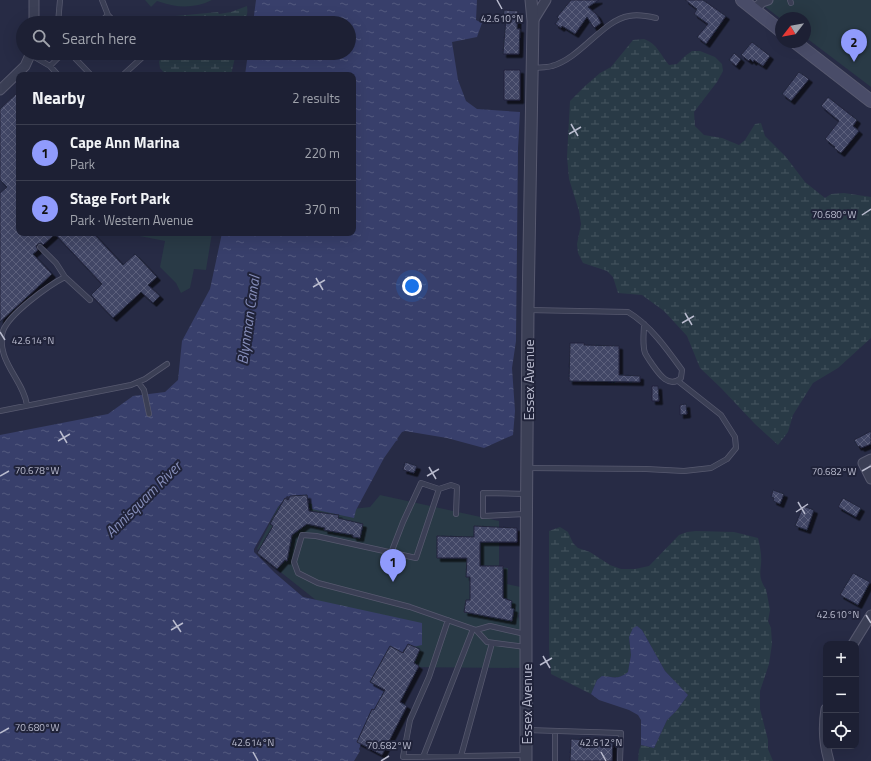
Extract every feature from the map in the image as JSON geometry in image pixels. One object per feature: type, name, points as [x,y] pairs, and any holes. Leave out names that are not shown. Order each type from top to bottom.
[{"type":"main road","points":[[742,0],[775,26]]},
{"type":"main road","points":[[804,48],[871,101]]},
{"type":"street","points":[[34,0],[34,16]]},
{"type":"street","name":"Essex Avenue","points":[[526,758],[528,310],[533,21],[531,0]]},
{"type":"street","points":[[533,21],[546,0]]},
{"type":"street","points":[[754,10],[762,2],[768,0]]},
{"type":"street","points":[[18,72],[28,60]]},
{"type":"street","points":[[0,90],[16,74]]},
{"type":"street","points":[[867,461],[871,479]]},
{"type":"street","points":[[855,641],[871,615]]},
{"type":"street","points":[[826,713],[824,737],[829,761]]},
{"type":"lane","points":[[59,16],[60,0]]},
{"type":"lane","points":[[102,0],[108,15]]},
{"type":"lane","points":[[532,68],[551,66],[564,61],[576,54],[618,20],[628,16],[656,18]]},
{"type":"lane","points":[[40,60],[50,66],[55,72]]},
{"type":"lane","points":[[50,66],[56,60]]},
{"type":"lane","points":[[77,60],[88,72]]},
{"type":"lane","points":[[126,72],[139,60]]},
{"type":"lane","points":[[40,248],[56,263],[65,277],[90,300]]},
{"type":"lane","points":[[27,405],[22,388],[4,357],[1,343],[3,332],[24,306],[44,289],[65,277]]},
{"type":"lane","points":[[528,310],[628,312],[639,318],[682,370],[681,378],[678,381]]},
{"type":"lane","points":[[527,468],[646,469],[684,471],[711,468],[728,459],[736,448],[735,438],[721,415],[678,381],[671,382],[662,378],[646,354],[644,346],[644,324]]},
{"type":"lane","points":[[0,411],[131,385],[145,379],[166,364]]},
{"type":"lane","points":[[138,382],[144,390],[149,414]]},
{"type":"lane","points":[[391,553],[402,522],[421,483],[439,489],[451,485],[457,487],[456,514]]},
{"type":"lane","points":[[439,489],[416,558],[316,536],[302,535],[294,562],[298,574],[318,583],[404,605],[475,629],[490,626],[526,634]]},
{"type":"lane","points":[[527,494],[483,493],[483,516],[527,514]]},
{"type":"lane","points":[[448,620],[429,677],[410,720],[403,757],[461,756],[526,758]]},
{"type":"lane","points":[[475,629],[486,642],[526,647]]},
{"type":"lane","points":[[423,757],[475,629]]},
{"type":"lane","points":[[461,756],[492,643]]},
{"type":"lane","points":[[526,730],[621,733],[620,761]]},
{"type":"lane","points":[[554,731],[555,761]]},
{"type":"green space","points":[[145,0],[212,0],[192,6],[171,5],[157,1],[151,7]]},
{"type":"green space","points":[[756,0],[871,0],[871,87],[811,42],[811,12],[775,12],[775,14]]},
{"type":"green space","points":[[247,6],[247,16],[175,16],[218,12],[219,14],[231,12]]},
{"type":"green space","points":[[644,39],[656,47],[669,65],[677,64],[692,51],[700,51],[715,57],[722,64],[723,71],[717,82],[694,112],[695,126],[704,135],[722,138],[739,145],[745,140],[755,124],[761,123],[765,136],[786,157],[805,182],[825,198],[831,194],[844,193],[871,197],[871,338],[838,368],[813,383],[793,415],[788,432],[778,445],[755,424],[700,368],[687,336],[664,311],[642,295],[618,293],[613,277],[607,271],[583,263],[578,253],[577,244],[581,224],[579,211],[569,179],[567,157],[570,101],[600,73],[611,67],[633,40]]},
{"type":"green space","points":[[160,60],[234,60],[232,72],[163,72],[160,68]]},
{"type":"green space","points":[[139,236],[212,236],[206,270],[194,269],[190,288],[181,293],[176,283],[160,267],[165,241]]},
{"type":"green space","points":[[306,490],[343,510],[370,507],[380,495],[499,521],[499,567],[508,568],[507,584],[525,588],[525,600],[518,616],[527,640],[526,668],[398,667],[412,649],[341,620],[278,570],[257,549],[278,507]]},
{"type":"green space","points":[[560,527],[568,532],[573,543],[578,548],[590,552],[610,565],[621,569],[635,569],[649,566],[679,535],[687,532],[734,532],[758,538],[761,558],[760,577],[766,589],[770,610],[768,621],[771,628],[772,644],[769,664],[760,691],[760,709],[768,740],[768,749],[773,761],[638,761],[641,745],[654,748],[667,720],[677,710],[688,695],[665,671],[642,630],[637,626],[629,637],[631,655],[628,672],[619,677],[602,676],[597,680],[591,694],[551,674],[549,649],[549,531]]},
{"type":"water","points":[[256,0],[477,0],[476,20],[482,23],[477,37],[452,42],[458,80],[466,101],[477,109],[520,112],[518,148],[516,341],[512,368],[515,411],[513,435],[484,448],[447,438],[405,431],[402,432],[397,439],[398,440],[384,458],[356,510],[354,518],[312,509],[312,504],[287,496],[278,507],[254,549],[254,552],[275,573],[303,597],[422,623],[422,645],[404,649],[359,749],[360,751],[354,761],[0,761],[0,435],[108,414],[133,396],[165,392],[178,380],[182,341],[210,289],[221,236],[356,236],[356,72],[245,72],[247,60],[356,60],[356,16],[254,16]]},
{"type":"water","points":[[637,626],[642,630],[665,671],[688,695],[677,710],[667,720],[654,748],[641,745],[641,720],[638,715],[629,710],[599,700],[591,694],[597,680],[602,676],[619,677],[628,672],[631,655],[629,637],[633,628]]},
{"type":"building","points":[[571,0],[599,0],[588,7],[597,15],[601,23],[594,28],[587,17],[575,34],[562,26],[561,28],[555,24],[559,19],[557,17]]},
{"type":"building","points":[[685,0],[703,0],[726,16],[706,44],[697,37],[708,24],[694,14],[697,9]]},
{"type":"building","points":[[504,10],[518,11],[517,29],[520,29],[519,54],[503,54],[506,18],[503,18]]},
{"type":"building","points":[[752,42],[770,56],[763,66],[754,60],[753,62],[750,59],[749,61],[741,55]]},
{"type":"building","points":[[734,53],[741,59],[736,66],[729,60]]},
{"type":"building","points":[[504,70],[520,70],[520,100],[504,100]]},
{"type":"building","points":[[799,72],[809,79],[791,101],[782,94]]},
{"type":"building","points":[[16,94],[16,236],[53,236],[43,245],[41,243],[38,244],[36,246],[38,250],[33,254],[52,274],[0,322],[0,193],[7,187],[0,180],[0,109]]},
{"type":"building","points":[[828,97],[857,120],[853,126],[859,131],[841,153],[825,139],[839,121],[821,106]]},
{"type":"building","points":[[57,236],[96,236],[123,265],[135,254],[157,277],[148,285],[160,296],[153,303],[141,292],[113,318],[91,295],[102,284]]},
{"type":"building","points":[[570,343],[619,346],[619,375],[640,376],[640,382],[569,381]]},
{"type":"building","points":[[652,386],[658,386],[659,401],[652,401]]},
{"type":"building","points":[[686,404],[687,414],[680,415],[680,405]]},
{"type":"building","points":[[871,431],[871,444],[861,448],[860,446],[858,447],[854,440]]},
{"type":"building","points":[[405,462],[417,466],[414,473],[403,470]]},
{"type":"building","points":[[773,490],[784,494],[780,504],[773,501],[774,498],[771,497]]},
{"type":"building","points":[[307,495],[309,511],[339,515],[338,518],[363,524],[360,538],[353,537],[353,535],[324,530],[325,528],[307,524],[292,535],[287,561],[285,560],[277,569],[257,553],[273,526],[270,524],[285,498],[288,500],[290,496]]},
{"type":"building","points":[[843,498],[861,508],[856,517],[838,507]]},
{"type":"building","points":[[803,506],[814,510],[807,530],[795,526]]},
{"type":"building","points":[[474,526],[517,528],[517,542],[480,542],[480,566],[503,566],[503,598],[512,601],[511,608],[514,609],[512,621],[464,612],[466,600],[470,600],[470,577],[466,577],[467,558],[437,558],[437,536],[474,537]]},
{"type":"building","points":[[853,573],[870,582],[858,605],[840,595]]},
{"type":"building","points":[[408,644],[420,649],[414,663],[419,666],[400,702],[407,706],[382,755],[357,742],[372,709],[374,710],[385,690],[370,682],[390,646],[403,653]]},
{"type":"building","points":[[571,739],[613,741],[612,761],[570,761]]},
{"type":"place","name":"Stage Fort Park","points":[[854,62]]},
{"type":"place","name":"Cape Ann Marina","points":[[393,582]]},
{"type":"water label","name":"Blynman Canal","points":[[248,320]]},
{"type":"water label","name":"Annisquam River","points":[[143,499]]}]
